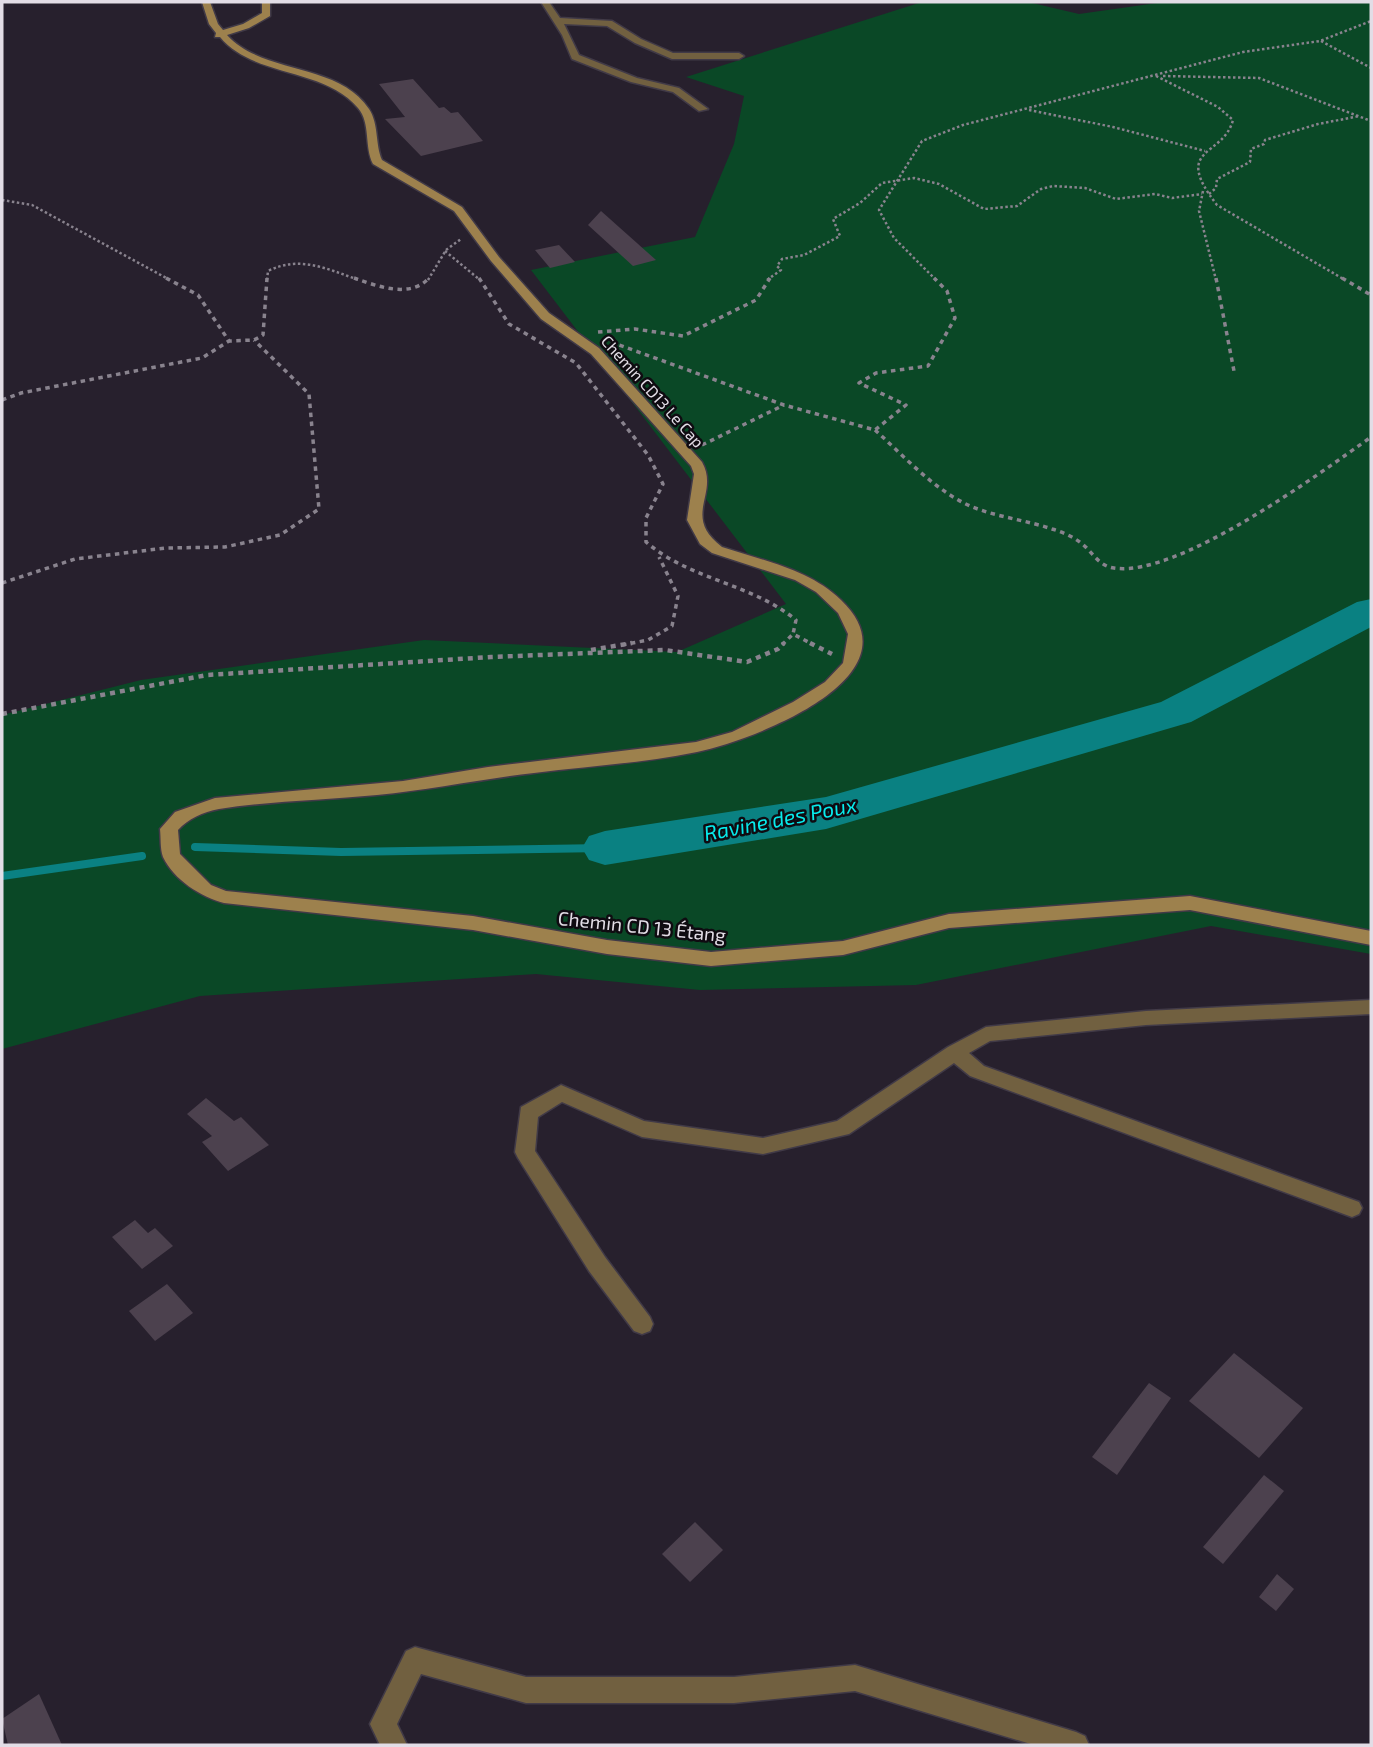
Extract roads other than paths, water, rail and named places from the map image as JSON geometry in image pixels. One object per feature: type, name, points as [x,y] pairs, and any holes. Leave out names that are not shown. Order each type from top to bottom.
[{"type":"main road","points":[[206,2],[211,23],[218,35],[246,26],[267,14],[266,2]]},
{"type":"main road","name":"Chemin CD13 Le Cap","points":[[171,855],[169,829],[181,816],[215,804],[403,787],[488,772],[696,747],[737,736],[799,706],[831,686],[851,664],[856,634],[844,611],[821,589],[800,577],[717,550],[697,531],[694,520],[701,474],[685,452],[590,346],[556,325],[495,259],[458,209],[377,162],[372,152],[369,115],[354,99],[318,79],[248,54],[218,35]]},
{"type":"main road","name":"Chemin CD 13 Étang","points":[[171,855],[194,883],[224,897],[473,923],[607,947],[711,959],[843,948],[949,921],[1190,904],[1371,938]]},
{"type":"street","points":[[545,2],[558,21],[575,57],[623,77],[676,90],[703,109]]},
{"type":"street","points":[[558,21],[609,23],[638,41],[672,56],[739,56]]},
{"type":"street","points":[[642,1324],[597,1264],[524,1152],[528,1114],[561,1093],[642,1129],[763,1146],[842,1128],[986,1034],[1146,1018],[1371,1007]]},
{"type":"street","points":[[955,1052],[977,1071],[1352,1208]]},
{"type":"street","points":[[394,1745],[383,1724],[415,1660],[526,1690],[734,1690],[855,1678],[1076,1745]]},
{"type":"waterway","name":"Ravine des Poux","points":[[605,848],[826,813],[1176,712],[1371,611]]},
{"type":"waterway","name":"Ravine des Poux","points":[[195,847],[341,852],[605,848]]},
{"type":"waterway","name":"Ravine des Poux","points":[[2,876],[142,856]]}]
